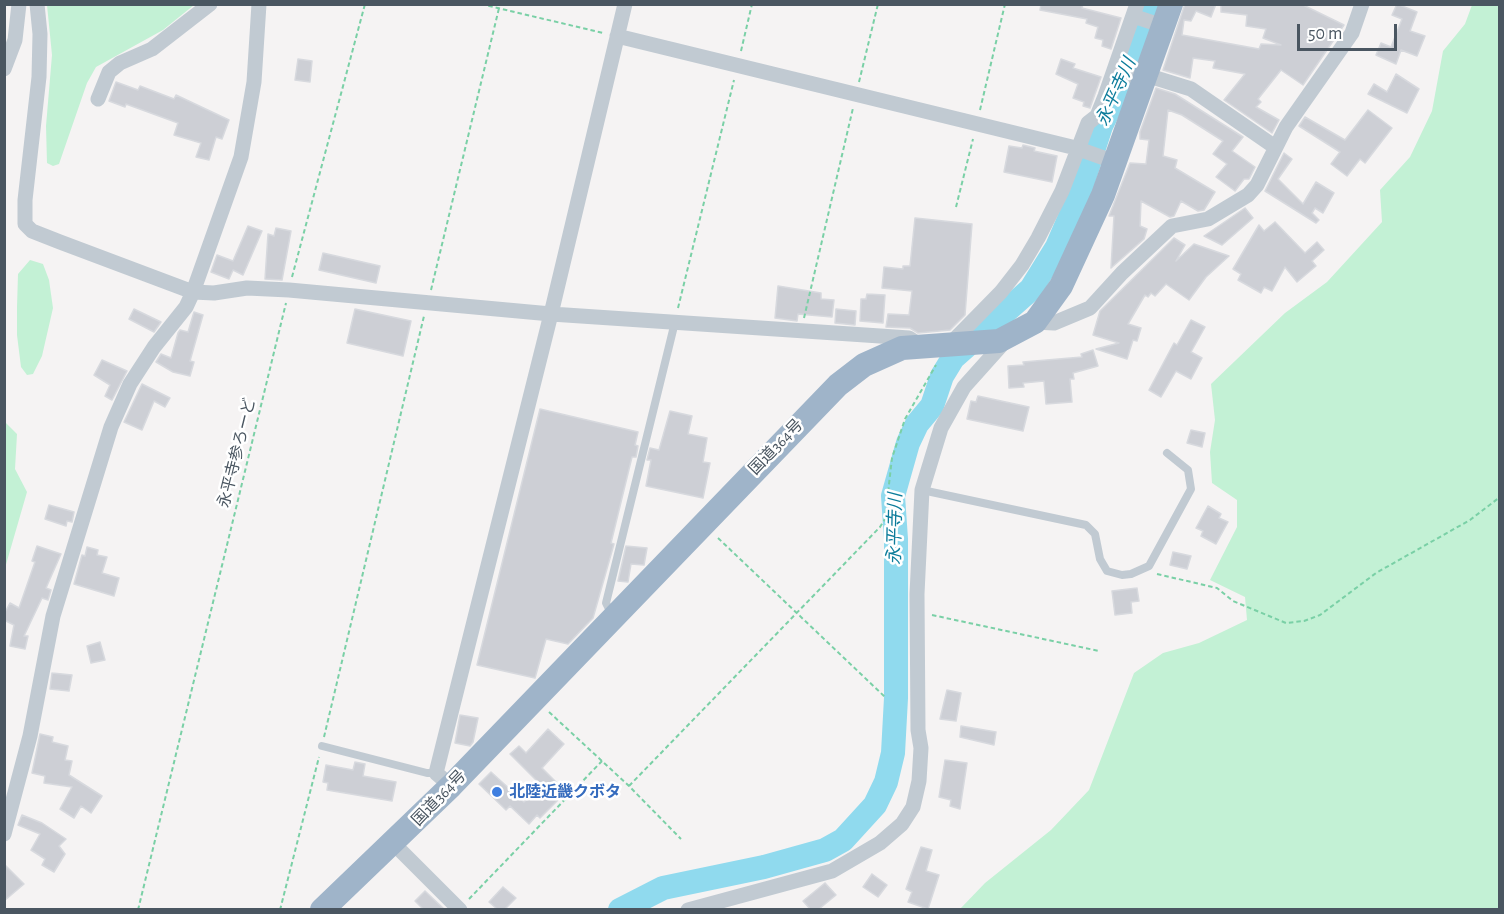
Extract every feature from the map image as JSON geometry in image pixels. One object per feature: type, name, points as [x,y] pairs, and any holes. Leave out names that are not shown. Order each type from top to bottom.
[{"type":"highway","name":"国道364号","points":[[322,909],[394,844],[444,779],[534,699],[838,385],[881,356],[941,345],[1004,339],[1035,322],[1061,286],[1112,160],[1163,18]]},
{"type":"street","points":[[4,69],[15,40],[19,4]]},
{"type":"street","points":[[36,4],[40,34],[39,77],[25,200],[25,224],[32,231],[193,292],[247,288],[289,290],[551,314],[909,338],[941,345],[1001,292],[1022,265],[1062,191],[1088,123],[1097,116],[1135,12],[1163,18]]},
{"type":"street","points":[[98,99],[109,72],[120,63],[152,49],[210,4]]},
{"type":"street","points":[[4,834],[30,736],[53,616],[111,427],[130,384],[154,346],[186,307],[241,157],[248,129],[259,4]]},
{"type":"street","points":[[444,779],[625,4]]},
{"type":"street","points":[[1035,322],[1054,323],[1090,308],[1122,273],[1172,226],[1208,219],[1248,195],[1257,185],[1275,147],[1302,102],[1352,33],[1362,4]]},
{"type":"street","points":[[617,36],[1079,149],[1112,160]]},
{"type":"street","points":[[1115,71],[1191,89],[1275,147]]},
{"type":"street","points":[[688,909],[832,871],[862,856],[902,824],[913,807],[919,781],[921,748],[918,730],[918,614],[922,490],[941,428],[964,387],[1004,339]]},
{"type":"street","points":[[394,844],[460,909]]},
{"type":"lane","points":[[613,616],[606,603],[675,322]]},
{"type":"lane","points":[[922,490],[1086,525],[1095,534],[1100,559],[1107,570],[1122,575],[1143,570],[1162,548],[1191,489],[1188,470],[1167,453]]},
{"type":"lane","points":[[322,746],[444,779]]},
{"type":"path","name":"永平寺参ろーど","points":[[138,909],[289,290],[365,4]]},
{"type":"path","points":[[481,4],[617,36]]},
{"type":"path","points":[[280,909],[322,746],[500,4]]},
{"type":"path","points":[[675,322],[752,4]]},
{"type":"path","points":[[801,330],[878,4]]},
{"type":"path","points":[[956,207],[1005,4]]},
{"type":"path","points":[[629,786],[885,519],[892,458],[905,419],[941,356],[941,345]]},
{"type":"path","points":[[1143,570],[1218,588],[1233,601],[1286,623],[1304,621],[1320,615],[1376,573],[1470,520],[1500,497]]},
{"type":"path","points":[[703,524],[885,698]]},
{"type":"path","points":[[918,614],[933,615],[1099,651]]},
{"type":"path","points":[[534,699],[629,786],[681,839]]},
{"type":"path","points":[[460,909],[602,761]]},
{"type":"green space","points":[[47,5],[194,5],[163,30],[96,67],[87,83],[59,164],[53,166],[47,163],[46,126],[52,55]]},
{"type":"green space","points":[[1472,5],[1500,5],[1499,909],[960,909],[985,883],[1051,830],[1089,790],[1134,673],[1163,653],[1199,643],[1247,620],[1245,597],[1210,580],[1237,527],[1237,500],[1212,483],[1210,452],[1215,420],[1211,384],[1285,313],[1327,282],[1382,222],[1380,190],[1410,157],[1432,111],[1443,51],[1465,24]]},
{"type":"green space","points":[[30,260],[43,264],[49,280],[53,308],[42,356],[33,374],[27,375],[21,367],[17,335],[17,307],[18,274]]},
{"type":"green space","points":[[5,422],[17,434],[15,469],[27,492],[5,568]]},
{"type":"building","points":[[1041,4],[1083,4],[1082,8],[1121,18],[1111,49],[1102,46],[1103,40],[1095,38],[1098,27],[1086,23],[1087,19],[1040,10]]},
{"type":"building","points":[[1185,4],[1216,4],[1211,17],[1196,11],[1191,21],[1184,20],[1182,35],[1259,49],[1261,44],[1281,45],[1263,38],[1266,29],[1246,26],[1247,15],[1221,12],[1221,4],[1301,4],[1344,25],[1303,85],[1281,70],[1258,99],[1261,102],[1256,107],[1279,120],[1272,133],[1224,100],[1245,74],[1213,68],[1215,61],[1193,58],[1190,78],[1163,70]]},
{"type":"building","points":[[1397,4],[1417,12],[1410,31],[1425,36],[1417,56],[1401,50],[1396,64],[1376,55],[1381,43],[1391,47],[1402,19],[1392,15]]},
{"type":"building","points":[[298,59],[312,61],[310,82],[295,80]]},
{"type":"building","points":[[1061,59],[1075,64],[1073,68],[1101,77],[1090,108],[1083,106],[1084,102],[1073,98],[1078,84],[1056,74]]},
{"type":"building","points":[[1396,74],[1419,89],[1407,113],[1368,94],[1374,84],[1387,92]]},
{"type":"building","points":[[116,82],[138,90],[140,86],[174,99],[176,95],[229,120],[222,139],[216,137],[209,160],[196,157],[201,143],[174,135],[178,123],[126,104],[125,107],[109,101]]},
{"type":"building","points":[[1156,88],[1175,94],[1243,137],[1232,151],[1255,167],[1249,179],[1244,179],[1235,191],[1216,177],[1227,164],[1213,154],[1223,141],[1182,115],[1168,110],[1163,156],[1177,160],[1175,168],[1215,192],[1204,210],[1198,211],[1181,201],[1174,216],[1170,217],[1141,201],[1140,226],[1147,229],[1144,239],[1111,268],[1114,216],[1109,216],[1130,163],[1146,164],[1149,140],[1140,139],[1140,132]]},
{"type":"building","points":[[1368,110],[1392,128],[1365,163],[1360,159],[1347,176],[1331,164],[1340,152],[1299,126],[1305,117],[1345,140]]},
{"type":"building","points":[[1023,145],[1035,148],[1034,151],[1057,156],[1052,182],[1004,172],[1009,146],[1022,148]]},
{"type":"building","points":[[1284,153],[1292,159],[1278,179],[1303,204],[1316,182],[1334,193],[1323,213],[1315,208],[1312,213],[1319,220],[1316,223],[1265,191]]},
{"type":"building","points":[[1245,208],[1253,218],[1222,245],[1204,236]]},
{"type":"building","points":[[915,218],[972,224],[965,315],[950,330],[918,333],[910,328],[886,327],[888,314],[909,315],[912,291],[882,288],[884,267],[903,269],[903,266],[910,266]]},
{"type":"building","points":[[1275,222],[1305,253],[1317,242],[1324,250],[1312,261],[1316,266],[1297,282],[1285,267],[1272,291],[1264,287],[1261,293],[1238,280],[1241,274],[1233,269],[1259,225],[1264,231]]},
{"type":"building","points":[[248,226],[262,231],[243,275],[233,270],[229,279],[211,272],[217,255],[233,261]]},
{"type":"building","points":[[276,228],[291,231],[282,280],[265,279],[268,234],[274,236]]},
{"type":"building","points":[[1174,238],[1185,245],[1176,261],[1194,244],[1229,256],[1206,277],[1189,300],[1166,284],[1155,296],[1151,293],[1148,297],[1145,295],[1128,324],[1141,328],[1137,341],[1133,340],[1127,359],[1096,349],[1119,343],[1093,335],[1100,311]]},
{"type":"building","points":[[323,253],[380,266],[376,283],[319,270]]},
{"type":"building","points":[[778,286],[821,293],[821,299],[834,300],[832,317],[798,314],[797,321],[775,318]]},
{"type":"building","points":[[867,294],[885,295],[883,323],[860,321],[861,299],[866,299]]},
{"type":"building","points":[[134,309],[161,322],[154,332],[129,319]]},
{"type":"building","points":[[355,309],[411,321],[403,356],[347,343]]},
{"type":"building","points":[[836,309],[856,311],[855,325],[835,323]]},
{"type":"building","points":[[194,312],[203,315],[190,361],[194,362],[190,376],[173,372],[156,362],[161,354],[171,358],[178,333],[180,330],[188,332]]},
{"type":"building","points":[[1191,320],[1205,327],[1191,352],[1202,358],[1191,379],[1176,371],[1161,397],[1149,390],[1174,343],[1177,345]]},
{"type":"building","points":[[1093,350],[1098,366],[1073,373],[1074,379],[1070,379],[1072,402],[1046,404],[1044,381],[1023,383],[1024,387],[1009,388],[1008,366],[1024,365],[1023,362],[1082,357],[1081,354]]},
{"type":"building","points":[[102,360],[127,371],[112,400],[105,396],[110,385],[94,375]]},
{"type":"building","points":[[142,384],[170,398],[165,407],[154,401],[142,430],[124,422]]},
{"type":"building","points":[[978,396],[1029,407],[1023,431],[967,419],[971,401],[976,402]]},
{"type":"building","points":[[540,409],[638,432],[635,445],[638,446],[636,457],[632,457],[611,543],[614,544],[593,618],[568,644],[546,639],[535,678],[477,665]]},
{"type":"building","points":[[670,411],[692,416],[688,434],[707,438],[703,462],[710,463],[703,498],[646,486],[651,460],[647,460],[650,448],[659,450]]},
{"type":"building","points":[[1191,430],[1205,433],[1202,447],[1187,443]]},
{"type":"building","points":[[49,505],[74,512],[72,522],[67,521],[66,526],[45,519]]},
{"type":"building","points":[[1208,506],[1221,514],[1219,518],[1228,522],[1216,544],[1201,536],[1203,531],[1196,528]]},
{"type":"building","points":[[37,546],[61,554],[46,588],[51,590],[48,600],[42,598],[24,636],[28,636],[25,649],[10,646],[14,625],[4,620],[4,614],[10,603],[19,608],[35,562],[32,561]]},
{"type":"building","points":[[626,546],[647,548],[644,565],[631,564],[628,582],[618,581]]},
{"type":"building","points":[[87,547],[98,550],[97,555],[107,557],[102,573],[119,578],[114,596],[74,584],[82,555],[85,556]]},
{"type":"building","points":[[1173,552],[1191,556],[1187,569],[1170,565]]},
{"type":"building","points":[[1137,588],[1139,601],[1131,602],[1132,613],[1115,615],[1112,591]]},
{"type":"building","points":[[100,642],[105,660],[91,663],[87,646]]},
{"type":"building","points":[[52,673],[72,675],[69,691],[50,689]]},
{"type":"building","points":[[947,690],[961,693],[956,721],[940,719]]},
{"type":"building","points":[[460,715],[478,718],[470,746],[455,743]]},
{"type":"building","points":[[961,726],[996,732],[994,745],[960,737]]},
{"type":"building","points":[[548,729],[564,744],[542,768],[566,792],[540,818],[537,815],[529,824],[510,806],[506,810],[479,784],[491,772],[524,802],[541,785],[510,754],[519,746],[526,753]]},
{"type":"building","points":[[40,734],[53,737],[52,742],[68,746],[65,760],[72,761],[69,775],[102,796],[91,813],[81,806],[74,818],[60,809],[72,787],[44,783],[45,776],[32,773]]},
{"type":"building","points":[[945,760],[967,763],[960,809],[950,806],[951,800],[939,797]]},
{"type":"building","points":[[355,762],[365,764],[363,776],[396,782],[392,801],[327,790],[328,783],[323,782],[326,765],[353,770]]},
{"type":"building","points":[[22,815],[42,823],[66,839],[59,846],[65,854],[54,872],[42,865],[45,859],[31,850],[40,834],[18,825]]},
{"type":"building","points":[[921,847],[932,850],[926,871],[939,875],[928,909],[908,902],[912,892],[906,889]]},
{"type":"building","points":[[4,864],[24,884],[4,901]]},
{"type":"building","points":[[872,874],[887,885],[878,897],[863,887]]},
{"type":"building","points":[[825,883],[836,895],[819,909],[810,909],[803,901]]},
{"type":"building","points":[[503,887],[516,898],[505,909],[497,909],[489,902]]},
{"type":"building","points":[[425,891],[444,909],[423,909],[415,901]]},
{"type":"waterway","name":"永平寺川","points":[[620,910],[663,888],[764,867],[825,850],[843,840],[875,805],[886,782],[893,753],[896,698],[896,539],[893,496],[908,443],[917,424],[932,406],[942,376],[953,358],[1031,289],[1057,247],[1076,203],[1101,126],[1130,66],[1149,4]]},
{"type":"place","name":"北陸近畿クボタ","points":[[497,792]]}]
